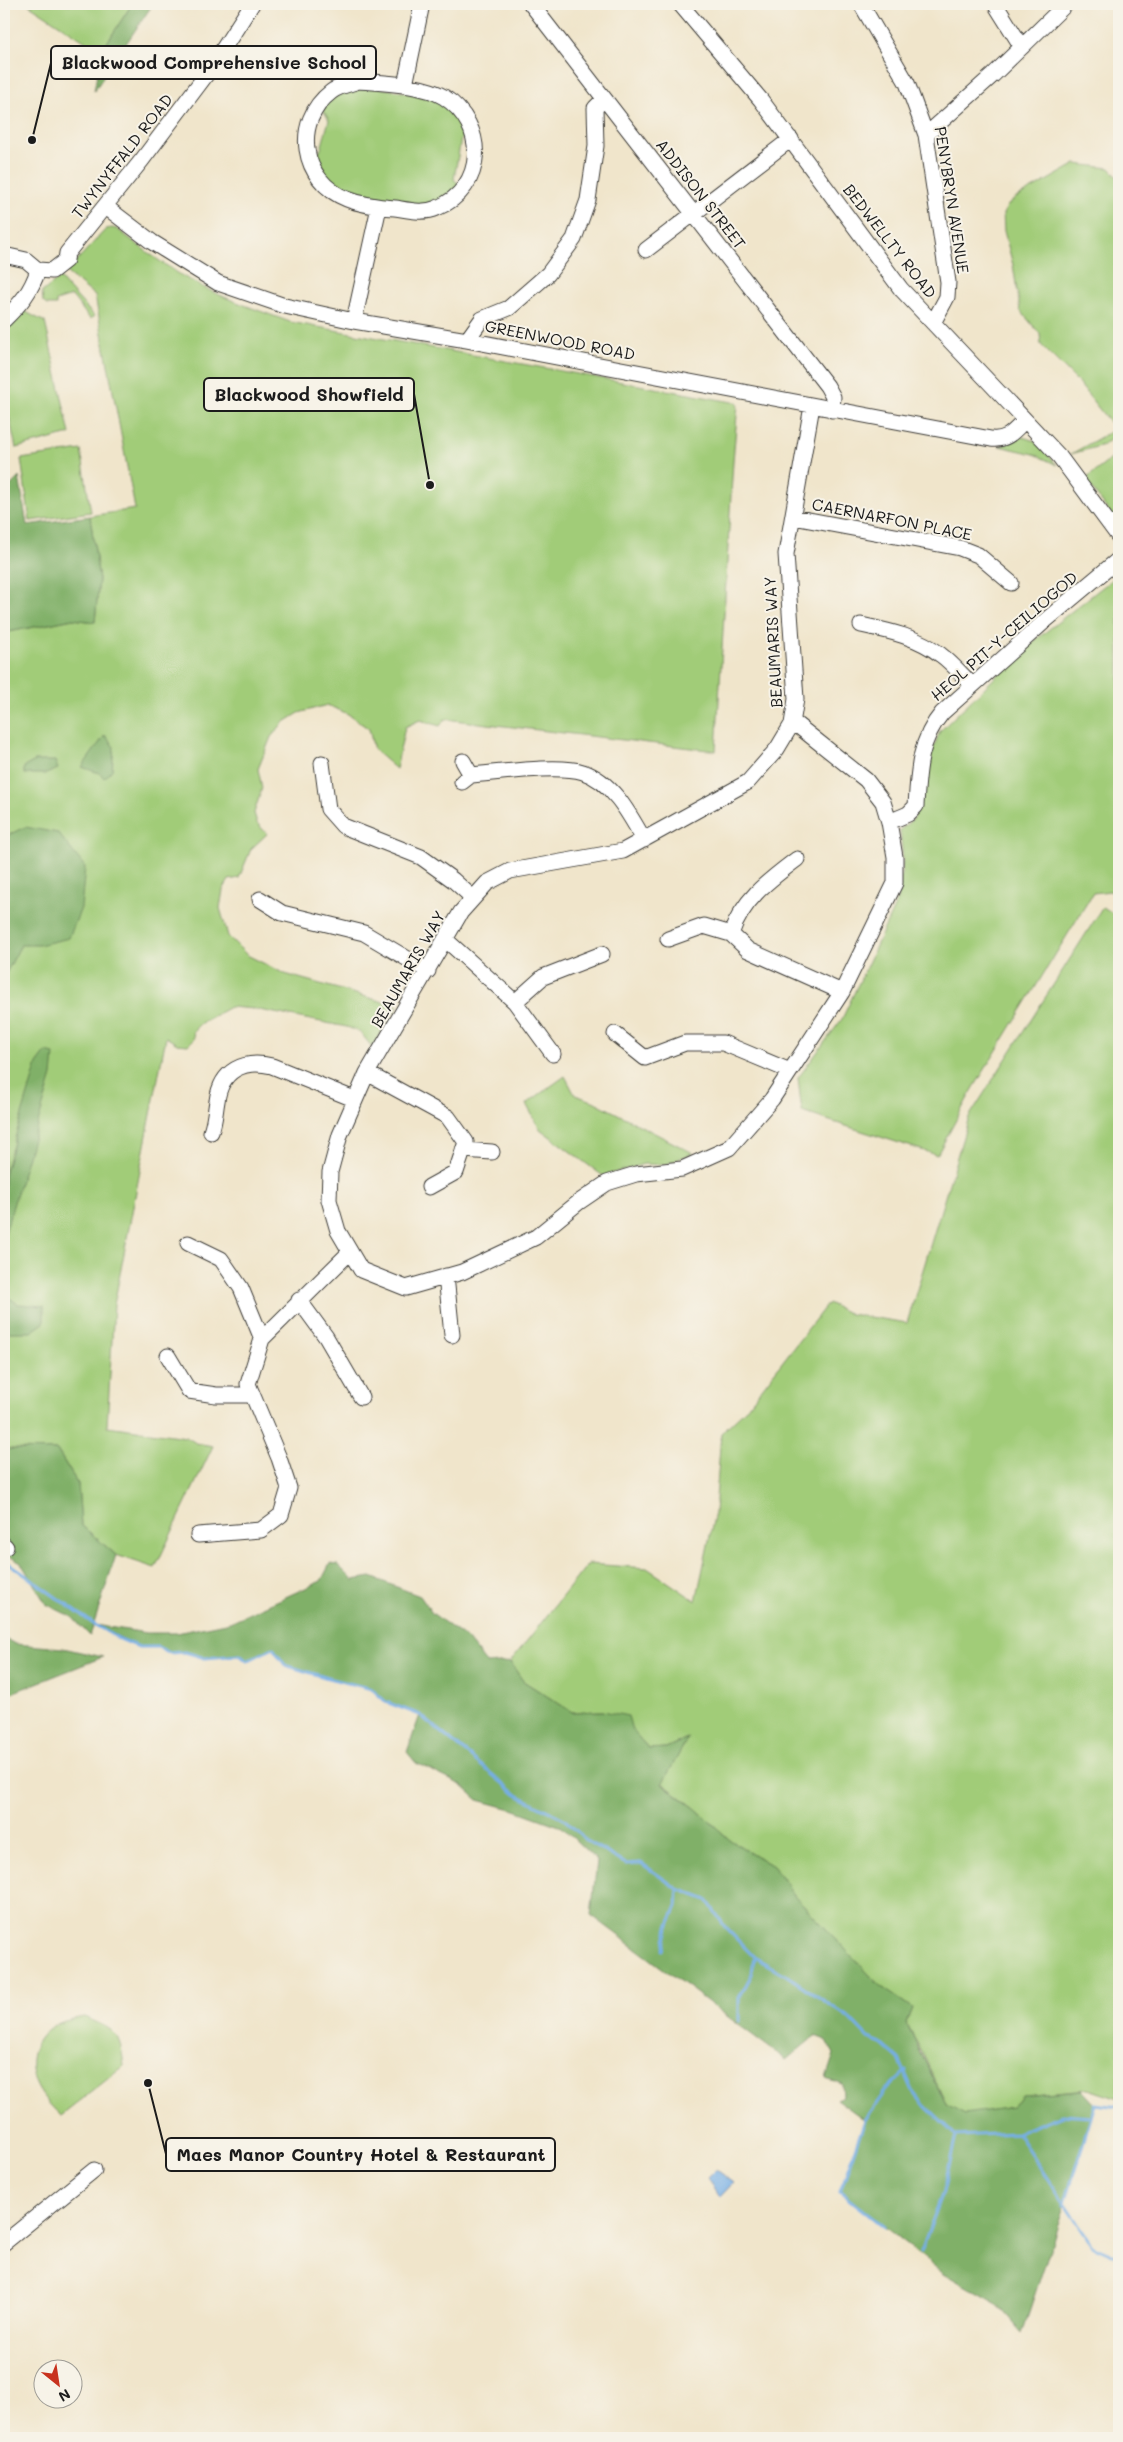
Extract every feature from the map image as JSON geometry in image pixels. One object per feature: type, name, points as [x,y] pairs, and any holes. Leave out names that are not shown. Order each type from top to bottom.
[{"type":"street","name":"TWYNYFFALD ROAD","points":[[38,270],[48,260],[68,253],[106,206],[209,71],[252,4]]},
{"type":"street","points":[[405,85],[422,4]]},
{"type":"street","name":"ADDISON STREET","points":[[531,4],[826,386],[833,397],[832,410]]},
{"type":"street","name":"BEDWELLTY ROAD","points":[[680,4],[762,100],[901,289],[1059,456],[1119,537]]},
{"type":"street","name":"PENYBRYN AVENUE","points":[[861,4],[907,83],[926,135],[948,282],[947,297],[933,323]]},
{"type":"street","points":[[995,4],[1022,47]]},
{"type":"street","points":[[926,135],[1066,4]]},
{"type":"street","points":[[359,81],[405,85],[442,96],[460,109],[471,125],[476,144],[474,168],[466,186],[450,202],[434,210],[418,211],[346,199],[329,188],[315,175],[308,160],[306,129],[310,116],[320,102],[332,91],[359,81]]},
{"type":"street","points":[[467,340],[482,319],[509,308],[548,274],[574,239],[588,200],[596,146],[595,108],[604,99]]},
{"type":"street","points":[[646,250],[791,140]]},
{"type":"street","name":"GREENWOOD ROAD","points":[[106,206],[152,242],[218,283],[285,306],[354,321],[467,340],[832,410],[1001,440],[1008,437],[1025,420]]},
{"type":"street","points":[[354,321],[379,206]]},
{"type":"street","points":[[4,255],[26,260],[38,270],[34,283],[25,298],[4,320]]},
{"type":"street","name":"BEAUMARIS WAY","points":[[790,1071],[772,1099],[729,1148],[682,1169],[636,1174],[607,1184],[579,1202],[536,1237],[462,1272],[406,1288],[361,1270],[349,1253],[338,1231],[329,1200],[330,1172],[340,1136],[354,1099],[461,912],[473,898],[487,883],[510,871],[623,851],[644,840],[748,782],[777,749],[792,724],[796,699],[786,561],[812,406]]},
{"type":"street","name":"CAERNARFON PLACE","points":[[793,517],[960,548],[978,555],[1004,583]]},
{"type":"street","name":"HEOL PIT-Y-CEILIOGOD","points":[[889,822],[908,814],[916,806],[918,770],[925,740],[931,726],[972,686],[1046,620],[1119,559]]},
{"type":"street","points":[[861,624],[904,636],[929,646],[943,656],[972,686]]},
{"type":"street","points":[[615,1034],[645,1058],[685,1043],[723,1043],[790,1071],[842,992],[895,883],[895,857],[889,822],[883,802],[866,780],[835,753],[797,725],[792,724]]},
{"type":"street","points":[[463,761],[466,779],[568,769],[584,772],[599,780],[614,793],[644,840]]},
{"type":"street","points":[[322,763],[316,783],[328,809],[343,826],[421,857],[453,880],[473,898]]},
{"type":"street","points":[[731,934],[746,903],[755,892],[792,868]]},
{"type":"street","points":[[260,899],[282,913],[364,933],[428,971]]},
{"type":"street","points":[[668,939],[704,926],[731,934],[748,950],[842,992]]},
{"type":"street","points":[[446,940],[515,1002],[553,1054]]},
{"type":"street","points":[[515,1002],[543,977],[602,954]]},
{"type":"street","points":[[217,1124],[217,1100],[226,1078],[236,1068],[248,1063],[272,1066],[354,1099]]},
{"type":"street","points":[[367,1074],[448,1117],[466,1142],[456,1172],[429,1188]]},
{"type":"street","points":[[463,1150],[492,1152]]},
{"type":"street","points":[[188,1243],[221,1259],[241,1288],[262,1338]]},
{"type":"street","points":[[198,1535],[261,1530],[281,1515],[289,1488],[279,1458],[248,1384],[262,1338],[349,1253]]},
{"type":"street","points":[[446,1276],[452,1335]]},
{"type":"street","points":[[300,1300],[326,1337],[361,1397]]},
{"type":"street","points":[[168,1356],[189,1391],[216,1395],[251,1395]]},
{"type":"street","points":[[4,2242],[94,2170]]},
{"type":"green space","points":[[28,4],[132,4],[101,52]]},
{"type":"green space","points":[[132,4],[153,4],[94,91],[101,52]]},
{"type":"green space","points":[[364,85],[442,99],[470,135],[461,139],[454,179],[460,186],[430,207],[350,195],[337,189],[313,160],[321,149],[329,120],[322,108],[333,97]]},
{"type":"green space","points":[[1076,164],[1110,168],[1119,179],[1119,427],[1115,430],[1119,434],[1119,439],[1117,440],[1114,437],[1103,445],[1071,454],[1115,429],[1077,381],[1041,345],[1040,334],[1020,310],[1013,265],[1004,231],[1003,214],[1008,205],[1016,198]]},
{"type":"green space","points":[[106,229],[117,229],[187,279],[230,299],[290,322],[738,403],[716,751],[445,719],[440,726],[420,720],[405,727],[396,769],[374,750],[369,729],[348,714],[327,705],[299,713],[283,723],[271,737],[258,769],[262,788],[254,813],[257,823],[267,834],[251,849],[239,878],[229,880],[223,890],[220,908],[228,936],[247,955],[285,974],[398,1006],[372,1047],[360,1032],[347,1027],[254,1009],[230,1007],[201,1023],[193,1031],[194,1039],[188,1045],[177,1044],[166,1037],[114,1305],[107,1426],[186,1437],[196,1443],[213,1446],[155,1568],[116,1555],[81,1525],[78,1484],[57,1450],[4,1449],[4,633],[73,619],[95,622],[99,579],[90,516],[135,509],[95,296],[66,272]]},
{"type":"green space","points":[[60,278],[94,316],[90,319],[72,296],[56,301],[56,305],[47,305],[43,302],[42,292]]},
{"type":"green space","points":[[24,311],[45,322],[70,434],[16,448],[4,393],[4,330]]},
{"type":"green space","points":[[1023,437],[1035,441],[1057,465],[1034,454],[999,446]]},
{"type":"green space","points":[[81,450],[91,512],[30,521],[21,459]]},
{"type":"green space","points":[[1119,453],[1119,526],[1088,483],[1088,477]]},
{"type":"green space","points":[[19,477],[27,525],[90,516],[99,579],[95,622],[73,619],[4,633],[4,492]]},
{"type":"green space","points":[[1119,574],[1119,897],[1110,891],[1093,893],[970,1094],[937,1155],[802,1112],[798,1078],[842,1019],[898,899],[903,860],[900,830],[914,818],[926,767],[940,731],[1024,649]]},
{"type":"green space","points":[[105,735],[114,747],[112,770],[104,778],[99,773],[82,767]]},
{"type":"green space","points":[[35,761],[55,761],[58,769],[46,774],[24,774],[24,767]]},
{"type":"green space","points":[[25,827],[58,833],[85,867],[81,908],[69,938],[39,945],[21,945],[4,977],[4,837]]},
{"type":"green space","points":[[1103,907],[1119,917],[1119,2099],[1088,2089],[1022,2095],[1013,2107],[965,2115],[946,2104],[922,2052],[906,2023],[912,2008],[880,1986],[795,1896],[773,1866],[730,1840],[695,1808],[662,1783],[687,1738],[666,1748],[649,1749],[632,1730],[603,1711],[572,1712],[523,1681],[510,1662],[588,1564],[647,1568],[696,1601],[715,1512],[721,1433],[745,1410],[828,1303],[850,1314],[907,1323],[969,1117]]},
{"type":"green space","points":[[46,1052],[54,1054],[52,1076],[4,1236],[4,1175],[37,1064]]},
{"type":"green space","points":[[565,1076],[575,1095],[593,1101],[693,1153],[664,1165],[644,1164],[603,1176],[540,1129],[526,1104]]},
{"type":"green space","points":[[4,1294],[18,1304],[44,1306],[44,1323],[31,1332],[4,1332]]},
{"type":"green space","points":[[4,1449],[57,1450],[78,1484],[81,1525],[116,1555],[90,1636],[72,1617],[46,1604],[21,1563],[4,1553]]},
{"type":"green space","points":[[330,1564],[338,1565],[353,1580],[371,1577],[420,1596],[432,1613],[467,1639],[487,1664],[510,1662],[523,1681],[572,1712],[603,1711],[628,1716],[632,1730],[649,1749],[666,1748],[688,1738],[662,1784],[695,1808],[730,1840],[773,1866],[795,1896],[880,1986],[912,2008],[906,2023],[946,2104],[965,2114],[1013,2107],[1022,2095],[1082,2090],[1095,2104],[1064,2207],[1022,2333],[997,2304],[943,2273],[840,2192],[865,2120],[836,2099],[843,2096],[842,2084],[826,2078],[834,2054],[826,2040],[815,2036],[786,2060],[591,1915],[597,1861],[562,1827],[515,1810],[478,1800],[461,1785],[416,1763],[407,1752],[420,1715],[386,1702],[372,1689],[285,1665],[273,1648],[247,1661],[240,1655],[205,1658],[185,1652],[170,1653],[158,1647],[139,1647],[95,1625],[147,1633],[177,1633],[230,1622],[321,1581]]},
{"type":"green space","points":[[4,1638],[15,1644],[63,1648],[103,1657],[4,1696]]},
{"type":"green space","points":[[84,2017],[103,2025],[114,2033],[120,2045],[124,2066],[61,2116],[45,2099],[37,2086],[33,2076],[32,2056],[40,2038],[48,2030],[57,2024]]},
{"type":"water","points":[[716,2170],[733,2183],[720,2197],[707,2179]]},
{"type":"waterway","points":[[4,1560],[95,1625],[139,1647],[158,1647],[170,1653],[185,1652],[205,1658],[240,1655],[247,1661],[273,1648],[285,1665],[372,1689],[386,1702],[420,1715],[517,1795],[564,1819],[587,1841],[626,1864],[641,1863],[678,1889],[707,1900],[725,1927],[754,1957],[786,1975],[848,2017],[868,2038],[881,2043],[899,2059],[913,2091],[924,2105],[956,2136],[1017,2133],[1062,2115],[1091,2117],[1095,2104],[1119,2107]]},
{"type":"waterway","points":[[663,1950],[668,1927],[677,1906],[678,1889]]},
{"type":"waterway","points":[[739,2021],[739,1998],[752,1974],[754,1957]]},
{"type":"waterway","points":[[884,2227],[840,2192],[865,2120],[886,2090],[906,2071]]},
{"type":"waterway","points":[[1064,2206],[1091,2117]]},
{"type":"waterway","points":[[1017,2133],[1092,2245],[1119,2257]]},
{"type":"waterway","points":[[921,2252],[943,2192],[956,2136]]},
{"type":"place","name":"Blackwood Comprehensive School","points":[[32,140]]},
{"type":"place","name":"Blackwood Showfield","points":[[430,485]]},
{"type":"place","name":"Maes Manor Country Hotel & Restaurant","points":[[148,2083]]}]
